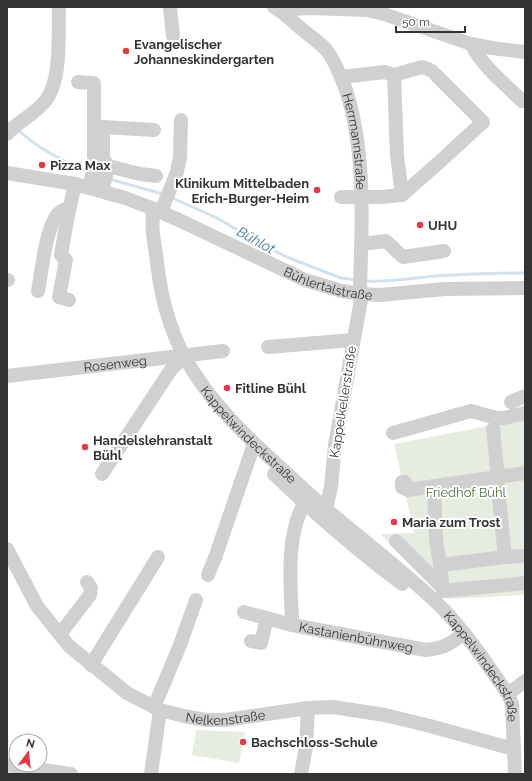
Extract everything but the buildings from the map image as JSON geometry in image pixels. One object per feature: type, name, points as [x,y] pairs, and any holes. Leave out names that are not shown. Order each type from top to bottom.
[{"type":"street","points":[[9,126],[35,110],[46,100],[51,92],[57,69],[59,7]]},
{"type":"street","points":[[170,7],[173,36]]},
{"type":"street","points":[[280,10],[309,8],[357,8],[384,14],[471,44],[524,54]]},
{"type":"street","name":"Herrmannstraße","points":[[280,10],[327,51],[342,77],[353,112],[359,151],[361,196],[361,285]]},
{"type":"street","points":[[471,44],[476,54],[486,66],[522,101]]},
{"type":"street","points":[[341,197],[381,197],[402,195],[483,122],[434,73],[422,67],[394,75],[385,72],[342,77]]},
{"type":"street","points":[[394,75],[397,155],[402,195]]},
{"type":"street","points":[[78,82],[94,83],[96,179]]},
{"type":"street","name":"Kappelwindeckstraße","points":[[181,120],[180,157],[177,172],[163,203],[152,220],[158,273],[165,305],[174,333],[184,356],[192,371],[252,447],[304,504],[369,559],[415,594],[427,602],[437,604]]},
{"type":"street","points":[[38,291],[48,237],[52,224],[58,214],[70,207],[96,179],[103,158],[103,127],[154,130]]},
{"type":"street","name":"Bühlertalstraße","points":[[7,173],[96,179],[163,203],[305,280],[324,287],[361,285],[380,295],[445,289],[525,288]]},
{"type":"street","points":[[96,179],[140,174],[156,176]]},
{"type":"street","points":[[69,300],[59,298],[66,260],[62,255],[70,207]]},
{"type":"street","points":[[361,244],[386,241],[403,257],[444,251]]},
{"type":"street","name":"Kappelkellerstraße","points":[[326,509],[332,487],[335,445],[361,285]]},
{"type":"street","points":[[268,348],[353,340]]},
{"type":"street","name":"Rosenweg","points":[[7,376],[223,351]]},
{"type":"street","points":[[102,474],[170,371],[184,356]]},
{"type":"street","points":[[510,402],[525,396]]},
{"type":"street","points":[[393,434],[470,412],[497,418],[504,418],[525,413]]},
{"type":"street","points":[[493,429],[505,557]]},
{"type":"street","points":[[208,576],[252,447]]},
{"type":"street","name":"Kappelwindeckstraße","points":[[252,447],[416,583],[464,633],[508,694],[512,704],[518,756],[515,774]]},
{"type":"street","points":[[405,482],[402,482],[402,487],[408,490],[525,473]]},
{"type":"street","points":[[434,486],[436,540],[442,587]]},
{"type":"street","points":[[292,625],[291,564],[293,541],[297,520],[304,504]]},
{"type":"street","points":[[396,541],[442,587],[442,591],[525,583]]},
{"type":"street","name":"Nelkenstraße","points":[[7,548],[37,606],[69,646],[127,693],[157,708],[184,716],[206,720],[225,720],[308,708],[333,707],[385,715],[430,726],[518,756]]},
{"type":"street","points":[[440,565],[525,556]]},
{"type":"street","points":[[91,665],[158,557]]},
{"type":"street","points":[[60,634],[90,595],[91,588],[88,582]]},
{"type":"street","points":[[151,774],[157,708],[196,600]]},
{"type":"street","name":"Kastanienbühnweg","points":[[244,612],[292,625],[426,650],[440,649],[464,633]]},
{"type":"street","points":[[251,641],[261,643],[267,618]]},
{"type":"street","points":[[508,694],[525,681]]},
{"type":"street","points":[[301,774],[306,747],[308,708]]},
{"type":"street","points":[[7,765],[71,774]]},
{"type":"green space","name":"Friedhof Bühl","points":[[525,419],[525,595],[447,599],[380,534],[414,533],[394,444]]},
{"type":"green space","points":[[196,730],[245,732],[239,763],[192,755]]},
{"type":"waterway","name":"Bühlot","points":[[18,130],[34,143],[52,154],[88,172]]},
{"type":"waterway","name":"Bühlot","points":[[109,179],[163,194]]},
{"type":"waterway","name":"Bühlot","points":[[170,197],[217,218],[261,244],[289,258],[341,278],[356,280]]},
{"type":"waterway","name":"Bühlot","points":[[363,281],[391,281],[436,276],[492,273],[525,273]]},
{"type":"place","name":"Evangelischer Johanneskindergarten","points":[[126,51]]},
{"type":"place","name":"Pizza Max","points":[[42,165]]},
{"type":"place","name":"Klinikum Mittelbaden Erich-Burger-Heim","points":[[317,190]]},
{"type":"place","name":"UHU","points":[[420,225]]},
{"type":"place","name":"Fitline Bühl","points":[[227,388]]},
{"type":"place","name":"Handelslehranstalt Bühl","points":[[85,447]]},
{"type":"place","name":"Maria zum Trost","points":[[394,522]]},
{"type":"place","name":"Bachschloss-Schule","points":[[243,742]]}]
